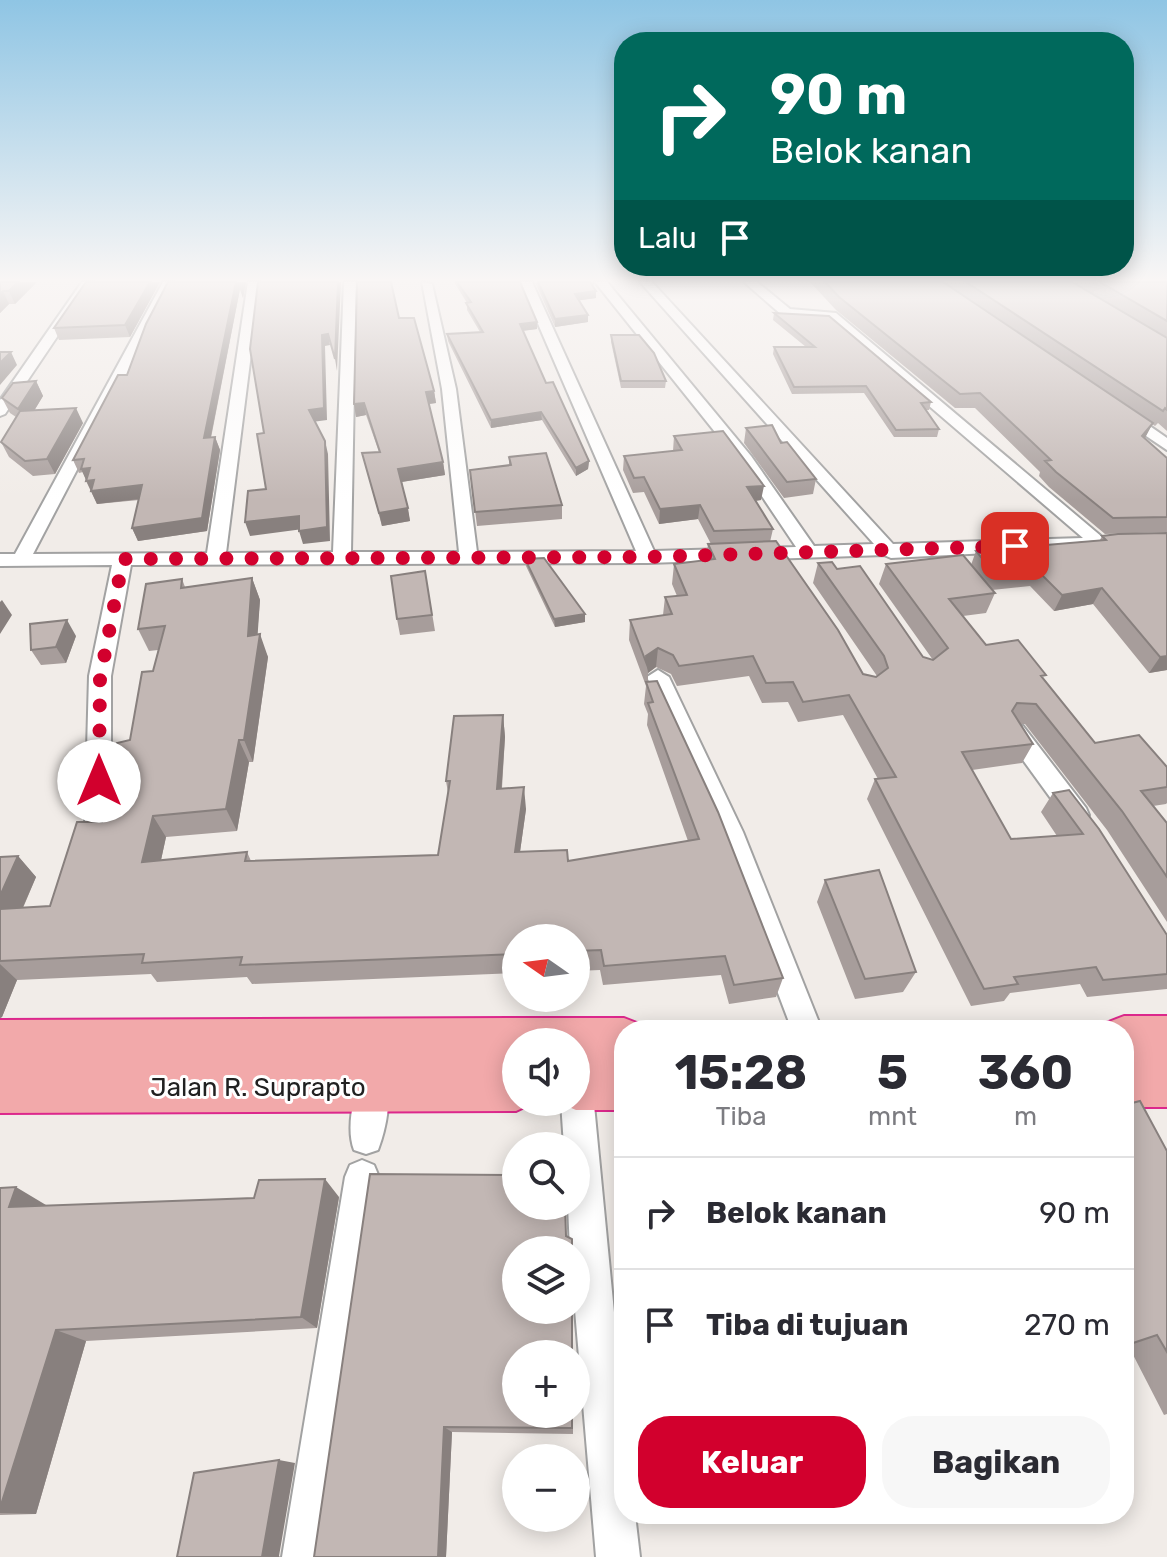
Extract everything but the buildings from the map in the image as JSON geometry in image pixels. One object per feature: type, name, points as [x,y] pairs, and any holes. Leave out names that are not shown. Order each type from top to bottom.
[{"type":"highway","points":[[1134,1040],[1167,1040]]},
{"type":"highway","name":"Jalan R. Suprapto","points":[[590,1047],[614,1043]]},
{"type":"highway","name":"Jalan R. Suprapto","points":[[0,1044],[502,1059]]},
{"type":"highway","name":"Jalan R. Suprapto","points":[[0,1087],[373,1087],[502,1060]]},
{"type":"highway","points":[[590,1084],[614,1084]]},
{"type":"street","points":[[0,411],[38,355]]},
{"type":"street","points":[[21,560],[129,355]]},
{"type":"street","points":[[216,558],[244,355]]},
{"type":"street","points":[[342,557],[348,355]]},
{"type":"street","points":[[441,355],[449,389],[469,558]]},
{"type":"street","points":[[558,355],[648,557]]},
{"type":"street","points":[[660,355],[745,459],[810,554]]},
{"type":"street","points":[[712,355],[891,552]]},
{"type":"street","points":[[0,560],[780,554],[810,554],[850,560],[891,552],[1105,542],[879,355]]},
{"type":"street","points":[[1110,406],[1167,445]]},
{"type":"street","points":[[780,554],[793,575]]},
{"type":"street","points":[[98,823],[102,795],[99,771],[100,679],[123,559]]},
{"type":"street","points":[[658,677],[730,832],[803,1020]]},
{"type":"street","points":[[1015,732],[1096,839]]},
{"type":"street","points":[[366,1138],[373,1087]]},
{"type":"street","points":[[578,1116],[614,1516]]},
{"type":"street","points":[[304,1557],[362,1177]]},
{"type":"street","points":[[615,1524],[618,1557]]},
{"type":"route","points":[[99,781],[100,679],[123,559],[648,557],[1015,546]]}]
